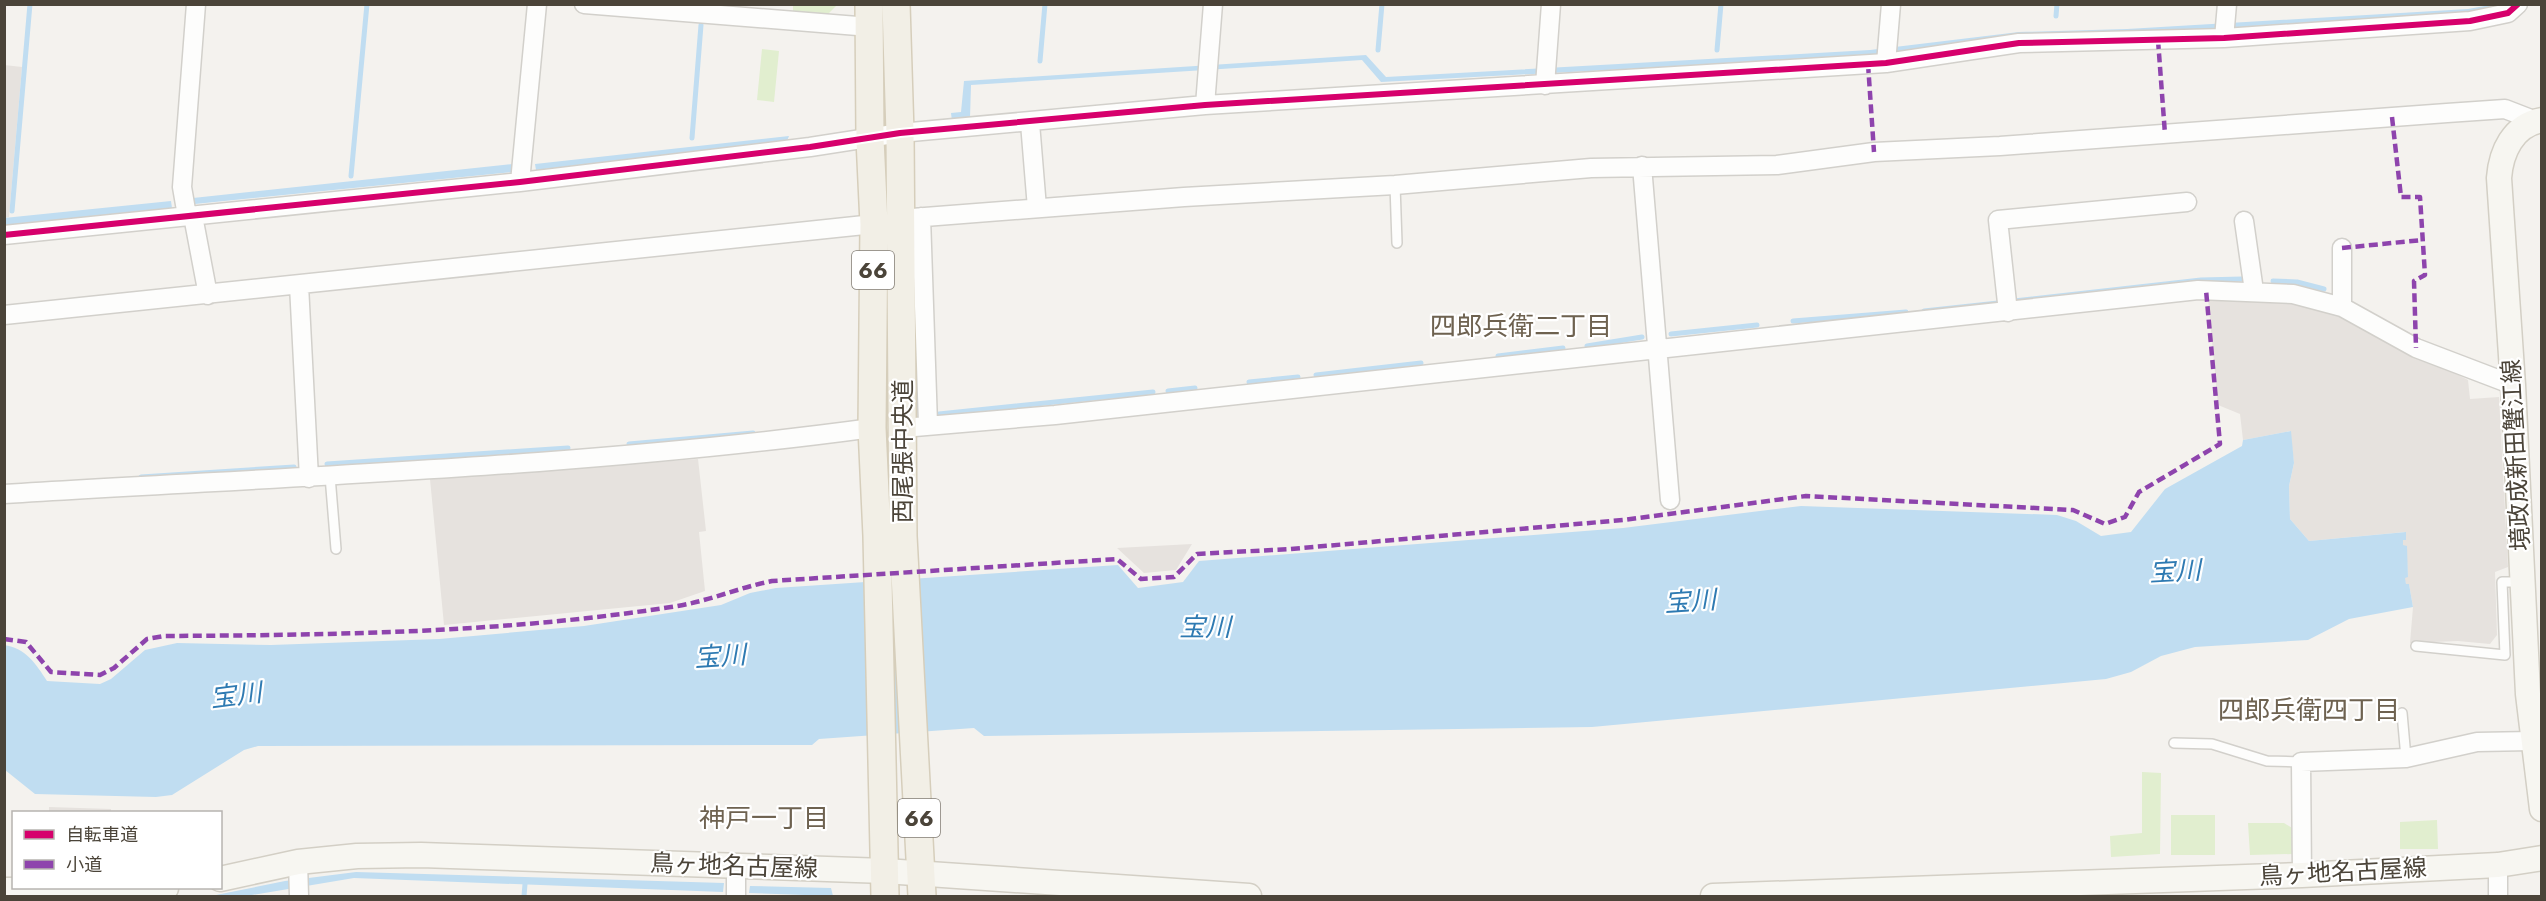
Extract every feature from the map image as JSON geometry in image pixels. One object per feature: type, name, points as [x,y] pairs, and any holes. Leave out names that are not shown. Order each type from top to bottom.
[{"type":"main road","name":"西尾張中央道","points":[[896,4],[900,133],[898,220],[872,428],[890,536],[916,763],[922,885]]},
{"type":"main road","name":"西尾張中央道","points":[[870,16],[870,139],[898,220],[916,426],[890,536],[882,760],[885,884]]},
{"type":"main road","name":"境政成新田蟹江線","points":[[2538,121],[2512,137],[2500,158],[2499,178],[2523,582],[2535,694],[2532,741],[2541,809]]},
{"type":"main road","name":"鳥ヶ地名古屋線","points":[[222,879],[299,881],[357,856],[421,855],[736,866],[885,884],[1249,897]]},
{"type":"main road","name":"鳥ヶ地名古屋線","points":[[1713,897],[2060,890],[2498,865],[2541,858]]},
{"type":"main road","points":[[4,890],[85,889]]},
{"type":"street","points":[[196,4],[182,187],[208,295]]},
{"type":"street","points":[[520,182],[537,4]]},
{"type":"street","points":[[584,4],[870,16]]},
{"type":"street","points":[[1205,105],[1213,4]]},
{"type":"street","points":[[1546,75],[1551,4]]},
{"type":"street","points":[[1887,55],[1891,4]]},
{"type":"street","points":[[4,235],[520,182],[870,139],[900,133],[1546,75],[1887,55],[2226,24],[2470,21],[2508,13],[2518,4]]},
{"type":"street","points":[[4,315],[898,220],[1037,208],[1195,196],[1395,185],[1642,166],[1777,165],[1874,152],[2000,146],[2505,109],[2538,121]]},
{"type":"street","points":[[1030,123],[1037,208]]},
{"type":"street","points":[[1642,166],[1670,500]]},
{"type":"street","points":[[2008,312],[1998,220],[2187,202]]},
{"type":"street","points":[[2244,221],[2254,291]]},
{"type":"street","points":[[2342,248],[2342,307]]},
{"type":"street","points":[[299,285],[309,478]]},
{"type":"street","points":[[916,426],[1055,415],[2198,290],[2293,294],[2342,307],[2416,348],[2513,385]]},
{"type":"street","points":[[4,494],[309,478],[737,446],[872,428]]},
{"type":"street","points":[[2302,875],[2301,762],[2406,758],[2477,742],[2532,741]]},
{"type":"street","points":[[2498,865],[2498,897]]},
{"type":"street","points":[[736,866],[736,897]]},
{"type":"lane","points":[[1395,185],[1397,243]]},
{"type":"lane","points":[[330,476],[336,549]]},
{"type":"lane","points":[[2416,646],[2505,655],[2502,582],[2523,582]]},
{"type":"lane","points":[[2402,713],[2406,758]]},
{"type":"lane","points":[[2174,743],[2212,744],[2267,761],[2301,762]]},
{"type":"shaded area","points":[[4,65],[22,67],[9,217],[5,218]]},
{"type":"shaded area","points":[[2264,297],[2335,312],[2468,380],[2470,399],[2499,397],[2508,567],[2495,572],[2497,635],[2490,644],[2458,641],[2410,643],[2413,607],[2409,584],[2406,584],[2404,577],[2408,577],[2406,546],[2403,546],[2405,532],[2309,541],[2290,519],[2289,486],[2294,463],[2290,431],[2243,440],[2240,414],[2218,405],[2208,298]]},
{"type":"shaded area","points":[[698,459],[706,531],[699,532],[705,591],[670,603],[444,625],[430,479]]},
{"type":"shaded area","points":[[1192,544],[1176,570],[1144,573],[1117,548]]},
{"type":"shaded area","points":[[49,807],[111,809],[111,811],[49,811]]},
{"type":"green space","points":[[793,5],[837,5],[827,15],[793,11]]},
{"type":"green space","points":[[762,49],[779,51],[774,102],[757,100]]},
{"type":"green space","points":[[2142,772],[2161,773],[2160,854],[2111,857],[2110,836],[2142,833]]},
{"type":"green space","points":[[2171,815],[2215,815],[2215,855],[2171,855]]},
{"type":"green space","points":[[2437,820],[2438,849],[2400,849],[2400,822]]},
{"type":"green space","points":[[2248,823],[2284,823],[2294,829],[2293,854],[2250,855]]},
{"type":"water","points":[[2507,5],[2494,10],[1871,56],[1381,82],[1362,60],[971,85],[970,118],[952,121],[951,113],[961,112],[964,81],[1366,55],[1386,77],[1870,50],[2019,32],[2127,29],[2468,9]]},
{"type":"water","points":[[789,136],[787,141],[536,170],[535,164]]},
{"type":"water","points":[[513,164],[513,172],[195,204],[193,198]]},
{"type":"water","points":[[171,201],[172,208],[5,227],[4,218]]},
{"type":"water","name":"宝川","points":[[2291,431],[2294,463],[2289,486],[2290,519],[2309,541],[2406,532],[2403,545],[2407,546],[2408,577],[2405,578],[2406,584],[2409,584],[2413,607],[2349,619],[2308,640],[2195,647],[2161,656],[2131,672],[2106,679],[1592,727],[984,736],[974,728],[819,739],[812,745],[258,746],[244,750],[172,795],[156,797],[35,794],[5,770],[4,645],[24,653],[47,681],[100,684],[111,679],[145,650],[177,643],[271,645],[439,639],[584,626],[721,605],[750,593],[776,588],[1118,565],[1138,588],[1183,582],[1199,561],[1623,528],[1801,506],[2057,515],[2076,521],[2101,536],[2131,532],[2165,489],[2242,446],[2243,440]]},
{"type":"water","points":[[356,872],[724,883],[723,892],[354,878],[246,896],[211,896],[285,881]]},
{"type":"water","points":[[750,886],[831,888],[833,896],[749,893]]},
{"type":"waterway","points":[[12,211],[30,4]]},
{"type":"waterway","points":[[351,176],[367,4]]},
{"type":"waterway","points":[[1040,61],[1045,4]]},
{"type":"waterway","points":[[1378,50],[1382,4]]},
{"type":"waterway","points":[[1717,50],[1721,4]]},
{"type":"waterway","points":[[2056,16],[2057,4]]},
{"type":"waterway","points":[[692,138],[701,25]]},
{"type":"waterway","points":[[2014,301],[2201,280],[2242,279]]},
{"type":"waterway","points":[[2273,281],[2297,282],[2324,289]]},
{"type":"waterway","points":[[1924,311],[1998,303]]},
{"type":"waterway","points":[[1793,321],[1906,312]]},
{"type":"waterway","points":[[1671,334],[1757,325]]},
{"type":"waterway","points":[[1587,346],[1642,337]]},
{"type":"waterway","points":[[1498,356],[1563,348]]},
{"type":"waterway","points":[[1316,375],[1421,363]]},
{"type":"waterway","points":[[1249,382],[1298,377]]},
{"type":"waterway","points":[[1168,391],[1195,388]]},
{"type":"waterway","points":[[939,414],[1153,392]]},
{"type":"waterway","points":[[629,444],[753,433]]},
{"type":"waterway","points":[[327,464],[568,448]]},
{"type":"waterway","points":[[141,477],[294,467]]},
{"type":"waterway","points":[[524,896],[525,884]]},
{"type":"marked path","points":[[2158,40],[2165,134]]},
{"type":"marked path","points":[[1868,64],[1874,152]]},
{"type":"marked path","points":[[2392,117],[2401,197],[2420,197],[2425,275],[2414,281],[2416,348]]},
{"type":"marked path","points":[[2342,248],[2422,240]]},
{"type":"marked path","points":[[4,639],[26,642],[51,672],[100,675],[114,668],[147,639],[164,636],[418,631],[545,622],[684,605],[772,581],[1117,559],[1141,579],[1174,577],[1197,554],[1290,549],[1623,520],[1806,496],[2073,510],[2105,524],[2125,517],[2139,492],[2220,444],[2206,290]]},
{"type":"cycle path","points":[[4,235],[520,182],[810,147],[900,133],[1205,105],[1886,63],[2019,43],[2224,38],[2470,21],[2508,13],[2518,4]]},
{"type":"district","name":"四郎兵衛二丁目","points":[[1521,326]]},
{"type":"district","name":"四郎兵衛四丁目","points":[[2309,710]]},
{"type":"district","name":"神戸一丁目","points":[[764,818]]}]
